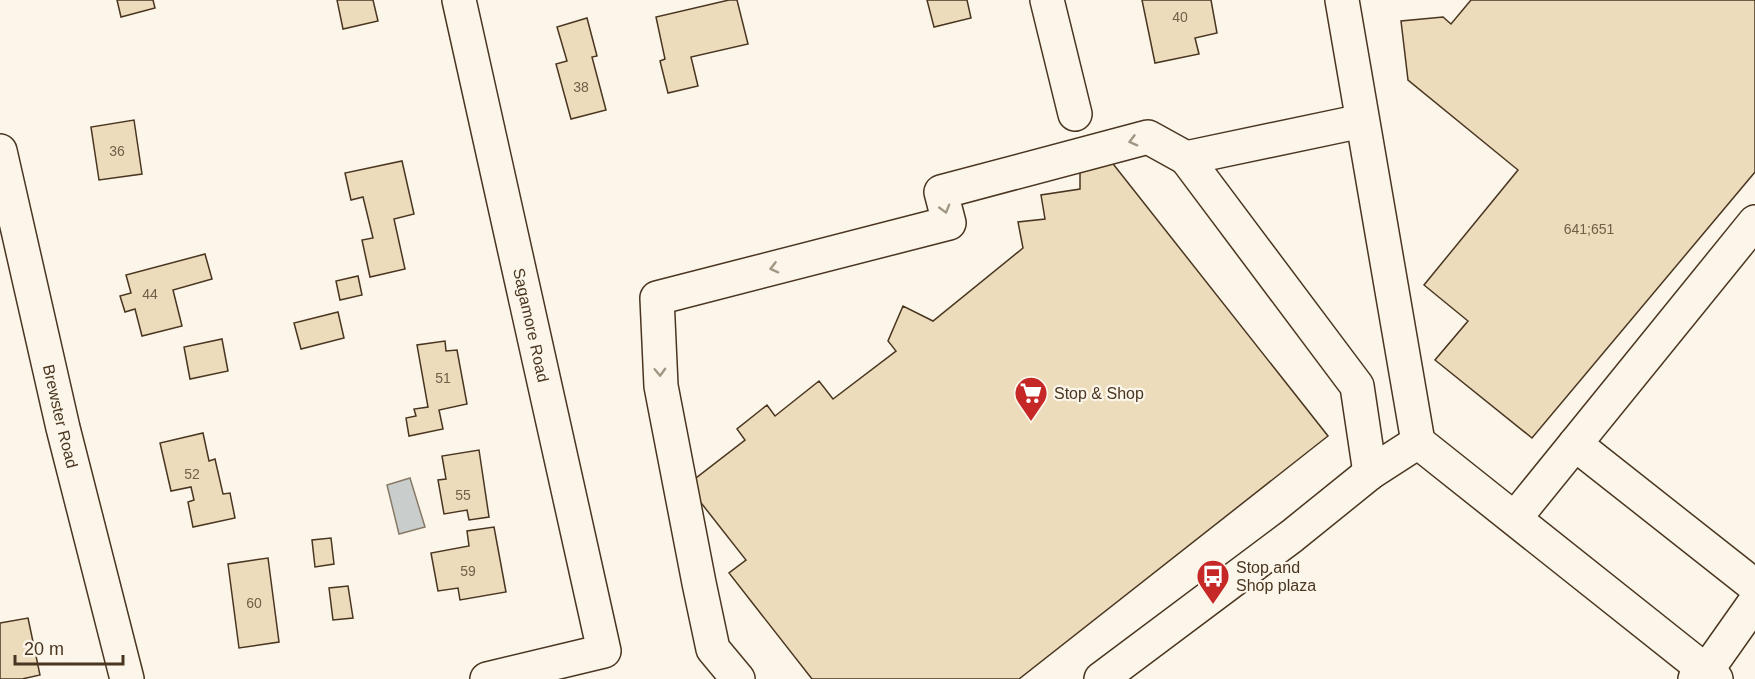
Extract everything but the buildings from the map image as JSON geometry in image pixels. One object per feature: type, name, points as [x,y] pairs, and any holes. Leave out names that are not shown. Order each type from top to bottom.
[{"type":"street","name":"Sagamore Road","points":[[459,0],[604,651],[487,679]]},
{"type":"street","points":[[1047,0],[1075,114]]},
{"type":"street","points":[[1342,0],[1418,442],[1515,518],[1706,676],[1755,602]]},
{"type":"street","points":[[1186,158],[1362,121]]},
{"type":"street","points":[[738,679],[713,650],[660,386],[657,298],[949,223],[941,192],[1148,137],[1186,158],[1357,386],[1370,473]]},
{"type":"street","name":"Brewster Road","points":[[0,151],[63,428],[127,679]]},
{"type":"street","points":[[1515,518],[1755,222]]},
{"type":"street","points":[[1101,679],[1292,536],[1370,473],[1418,442]]},
{"type":"street","points":[[1575,444],[1755,586]]},
{"type":"shaded area","points":[[410,478],[425,527],[399,534],[387,485]]},
{"type":"place","name":"Stop & Shop","points":[[1031,422]]},
{"type":"place","name":"Stop and Shop plaza","points":[[1213,605]]}]
